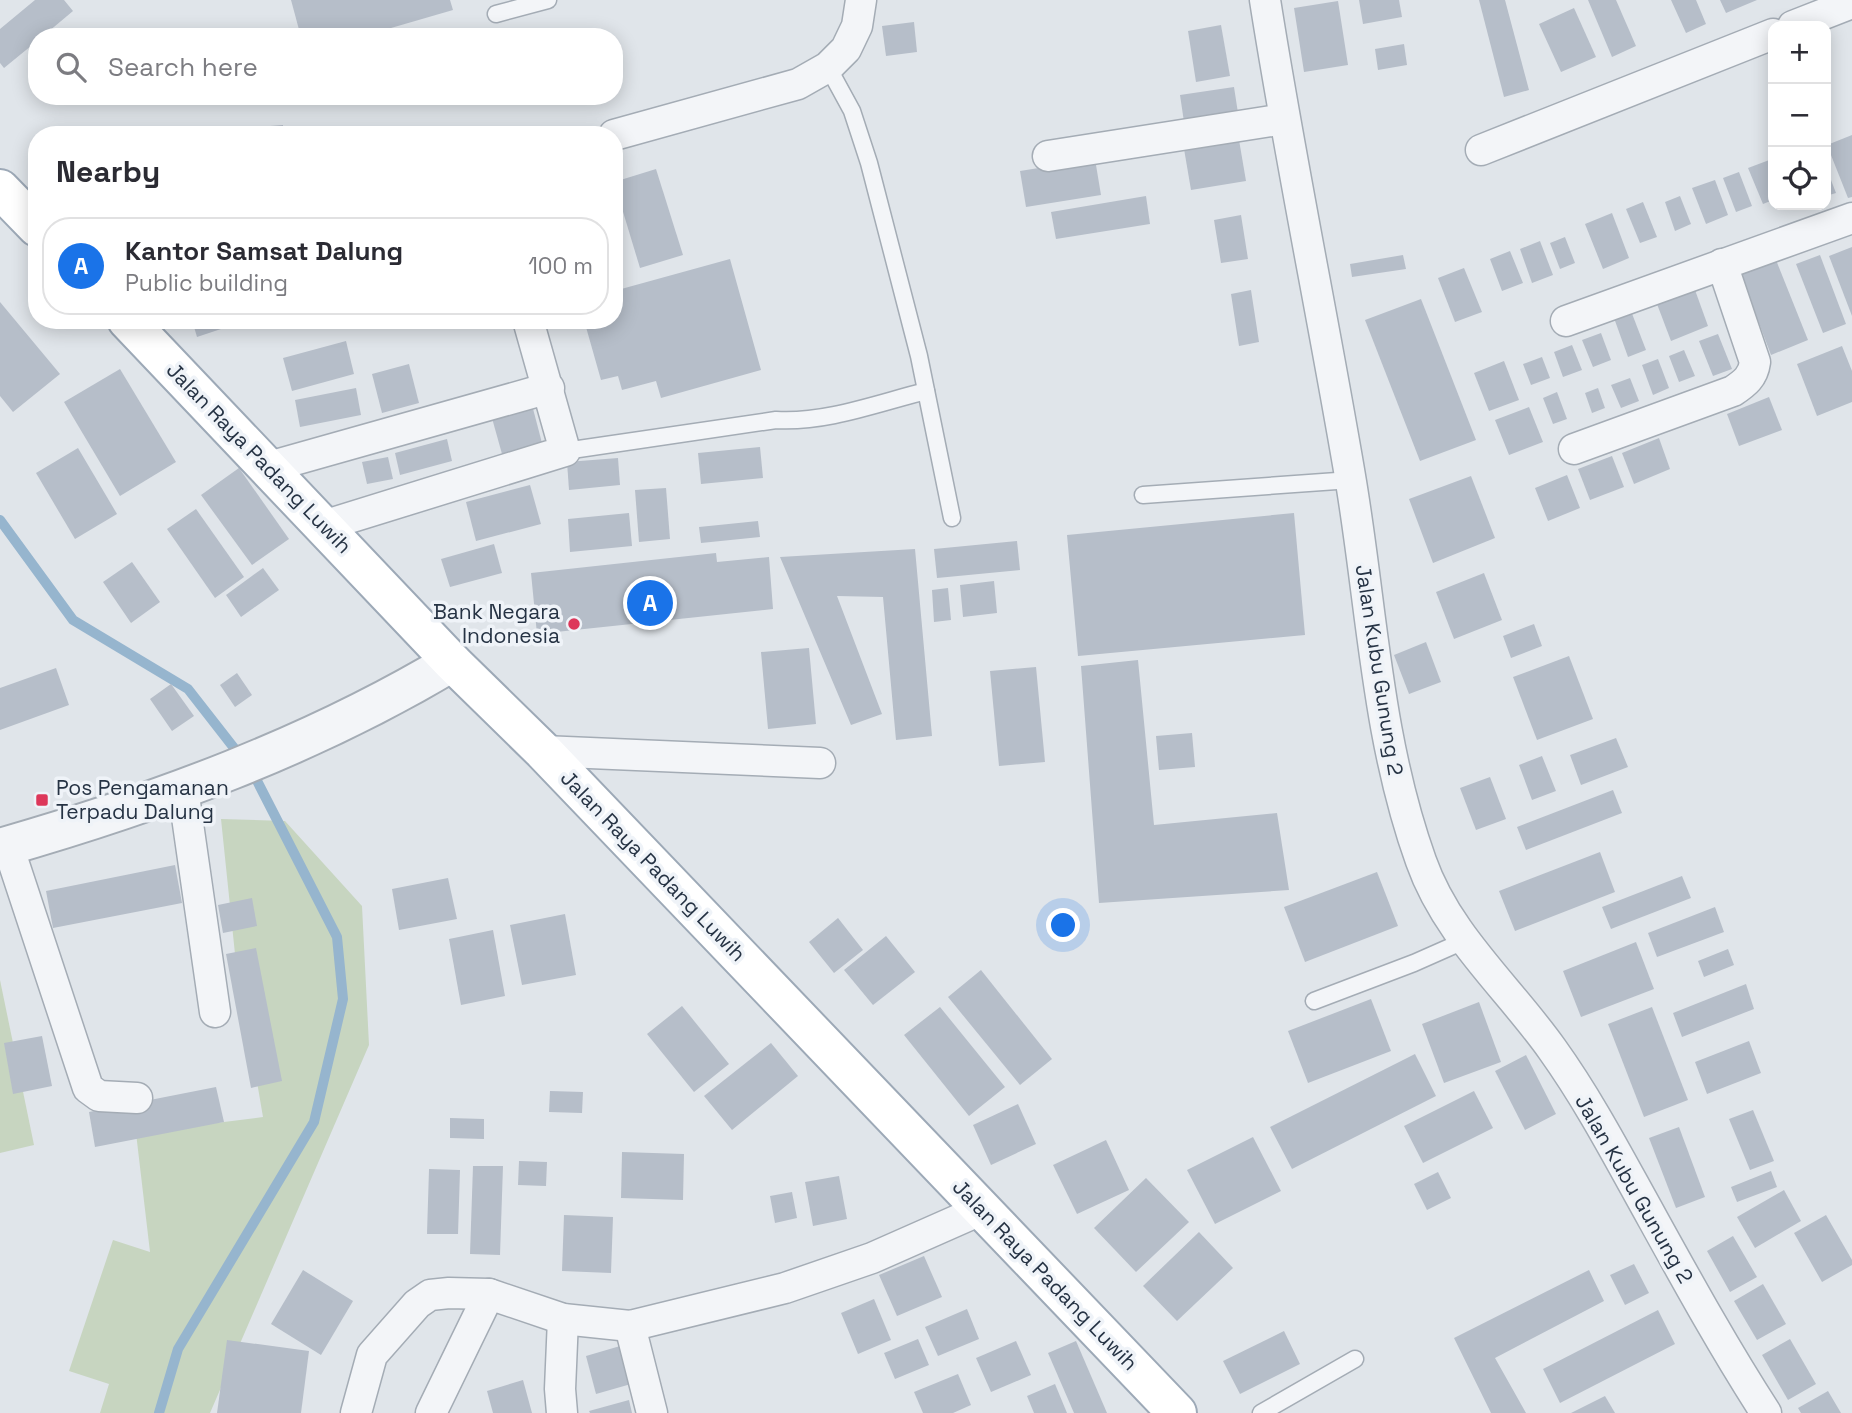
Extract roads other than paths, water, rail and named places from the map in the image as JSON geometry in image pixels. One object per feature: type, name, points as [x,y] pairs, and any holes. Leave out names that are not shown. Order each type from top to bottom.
[{"type":"main road","points":[[0,189],[28,218]]},
{"type":"main road","name":"Jalan Raya Padang Luwih","points":[[136,329],[452,662],[543,751],[1177,1413]]},
{"type":"street","points":[[623,133],[798,84],[828,67],[846,49],[857,26],[861,0]]},
{"type":"street","name":"Jalan Kubu Gunung 2","points":[[1265,0],[1284,119],[1351,480],[1378,682],[1395,777],[1422,864],[1450,918],[1552,1049],[1611,1144],[1723,1346],[1766,1413]]},
{"type":"street","points":[[1806,21],[1852,3]]},
{"type":"street","points":[[1481,150],[1768,36]]},
{"type":"street","points":[[1048,156],[1284,119]]},
{"type":"street","points":[[1566,321],[1852,218]]},
{"type":"street","points":[[1574,449],[1733,391],[1754,372],[1755,362],[1722,264]]},
{"type":"street","points":[[323,526],[565,451],[531,329]]},
{"type":"street","points":[[269,467],[549,388]]},
{"type":"street","points":[[137,1098],[99,1096],[88,1088],[4,847],[183,789],[331,728],[397,695],[452,662]]},
{"type":"street","points":[[543,751],[820,763]]},
{"type":"street","points":[[183,789],[215,1012]]},
{"type":"street","points":[[356,1413],[372,1355],[417,1304],[430,1295],[489,1294],[563,1319],[630,1326],[785,1289],[872,1258],[983,1209]]},
{"type":"street","points":[[431,1413],[489,1294]]},
{"type":"street","points":[[562,1413],[560,1389],[563,1319]]},
{"type":"street","points":[[630,1326],[652,1413]]},
{"type":"lane","points":[[496,14],[548,0]]},
{"type":"lane","points":[[828,67],[852,111],[869,163],[919,356],[952,518]]},
{"type":"lane","points":[[565,451],[776,420],[819,418],[926,391]]},
{"type":"lane","points":[[1143,495],[1351,480]]},
{"type":"lane","points":[[1314,1001],[1466,940]]},
{"type":"lane","points":[[1261,1413],[1355,1359]]},
{"type":"waterway","points":[[0,520],[73,620],[188,689],[252,771],[337,937],[343,999],[314,1122],[178,1349],[159,1413]]},
{"type":"place","name":"Kantor Samsat Dalung","points":[[650,603]]},
{"type":"place","name":"Bank Negara Indonesia","points":[[574,624]]},
{"type":"place","name":"Pos Pengamanan Terpadu Dalung","points":[[42,800]]}]
